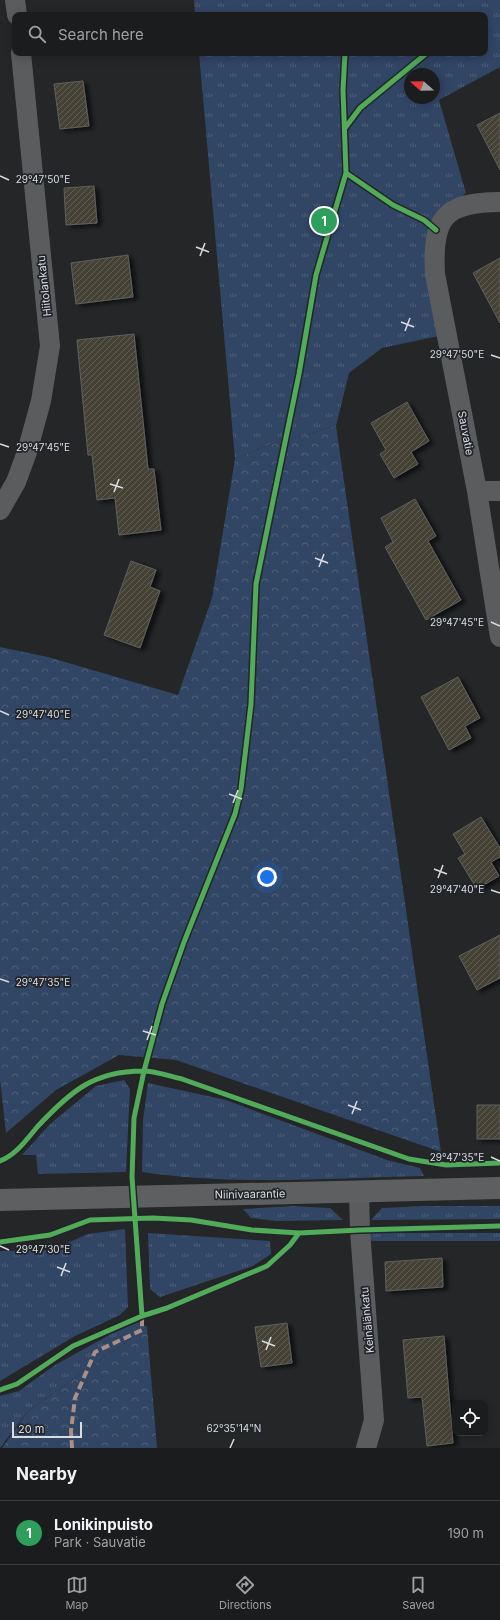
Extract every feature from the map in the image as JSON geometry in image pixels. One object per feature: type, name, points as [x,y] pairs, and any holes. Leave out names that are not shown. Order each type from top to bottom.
[{"type":"main road","name":"Niinivaarantie","points":[[0,1200],[500,1188]]},
{"type":"street","points":[[15,0],[17,12]]},
{"type":"street","name":"Hiitolankatu","points":[[0,510],[16,482],[27,452],[41,401],[50,346],[21,56]]},
{"type":"street","name":"Sauvatie","points":[[500,202],[479,202],[461,207],[444,217],[436,230],[433,248],[435,274],[477,492],[500,637]]},
{"type":"street","points":[[477,492],[500,491]]},
{"type":"street","name":"Keinälänkatu","points":[[359,1192],[360,1230],[374,1420],[366,1448]]},
{"type":"green space","points":[[194,0],[500,0],[500,67],[440,99],[440,68],[404,68],[404,104],[440,103],[466,193],[439,212],[439,336],[382,348],[349,373],[336,426],[266,446],[235,459],[199,56],[488,56],[488,12],[195,12]]},
{"type":"green space","points":[[336,426],[441,1152],[176,1060],[119,1055],[56,1090],[6,1133],[0,1079],[0,647],[48,657],[178,695],[212,598],[235,459],[266,446]]},
{"type":"green space","points":[[124,1080],[130,1089],[126,1172],[38,1174],[36,1155],[22,1155],[50,1124],[96,1086]]},
{"type":"green space","points":[[148,1083],[226,1100],[387,1160],[420,1168],[424,1176],[247,1180],[212,1179],[142,1172],[143,1120]]},
{"type":"green space","points":[[293,1206],[330,1208],[343,1220],[276,1221],[251,1218],[243,1209]]},
{"type":"green space","points":[[423,1206],[500,1206],[500,1219],[371,1220],[382,1208]]},
{"type":"green space","points":[[125,1229],[128,1307],[120,1315],[75,1336],[0,1381],[0,1251],[51,1250],[88,1234]]},
{"type":"green space","points":[[148,1233],[270,1241],[271,1254],[253,1266],[160,1297],[150,1289]]},
{"type":"green space","points":[[369,1233],[500,1233],[500,1241],[368,1241]]},
{"type":"green space","points":[[138,1322],[147,1327],[28,1411],[0,1448],[0,1396],[19,1391],[55,1365],[111,1334]]},
{"type":"green space","points":[[147,1327],[157,1448],[2,1448],[28,1411]]},
{"type":"building","points":[[83,81],[89,126],[60,129],[54,84]]},
{"type":"building","points":[[500,113],[500,170],[477,125]]},
{"type":"building","points":[[94,186],[97,223],[66,225],[64,188]]},
{"type":"building","points":[[128,255],[133,297],[76,304],[71,263]]},
{"type":"building","points":[[500,258],[500,323],[473,273]]},
{"type":"building","points":[[134,334],[148,469],[154,469],[161,530],[119,535],[115,498],[97,500],[92,455],[88,455],[77,340]]},
{"type":"building","points":[[407,402],[429,441],[411,452],[418,464],[394,478],[380,454],[386,450],[371,423]]},
{"type":"building","points":[[415,499],[436,536],[428,541],[461,600],[426,620],[385,547],[393,542],[381,518]]},
{"type":"building","points":[[131,561],[156,570],[150,587],[160,591],[140,648],[104,635]]},
{"type":"building","points":[[458,677],[480,718],[465,726],[471,738],[449,750],[421,697]]},
{"type":"building","points":[[481,817],[500,848],[500,857],[491,862],[499,876],[477,889],[458,858],[465,854],[453,834]]},
{"type":"building","points":[[500,935],[500,978],[477,990],[459,956]]},
{"type":"building","points":[[477,1105],[500,1105],[500,1139],[477,1139]]},
{"type":"building","points":[[442,1258],[443,1287],[386,1291],[385,1262]]},
{"type":"building","points":[[287,1323],[292,1363],[261,1367],[255,1327]]},
{"type":"building","points":[[444,1336],[453,1443],[427,1446],[422,1397],[408,1398],[403,1340]]},
{"type":"marked path","points":[[72,1448],[71,1431],[75,1398],[95,1352],[142,1330],[142,1316]]},
{"type":"cycle path","points":[[142,1316],[132,1177],[134,1118],[144,1071],[162,1004],[184,942],[235,814],[241,789],[251,704],[256,584],[299,374],[316,275],[346,173],[343,90],[345,56]]},
{"type":"cycle path","points":[[345,128],[360,108],[423,56]]},
{"type":"cycle path","points":[[346,173],[393,205],[424,220],[436,230]]},
{"type":"cycle path","points":[[0,1161],[16,1151],[61,1103],[84,1086],[96,1079],[110,1075],[125,1072],[148,1071],[182,1079],[409,1159],[446,1165],[500,1163]]},
{"type":"cycle path","points":[[0,1242],[50,1235],[90,1220],[153,1218],[191,1220],[252,1230],[299,1233],[500,1226]]},
{"type":"cycle path","points":[[0,1390],[17,1384],[73,1346],[142,1316],[167,1308],[267,1266],[290,1245],[299,1233]]},
{"type":"place","name":"Lonikinpuisto","points":[[324,221]]}]
